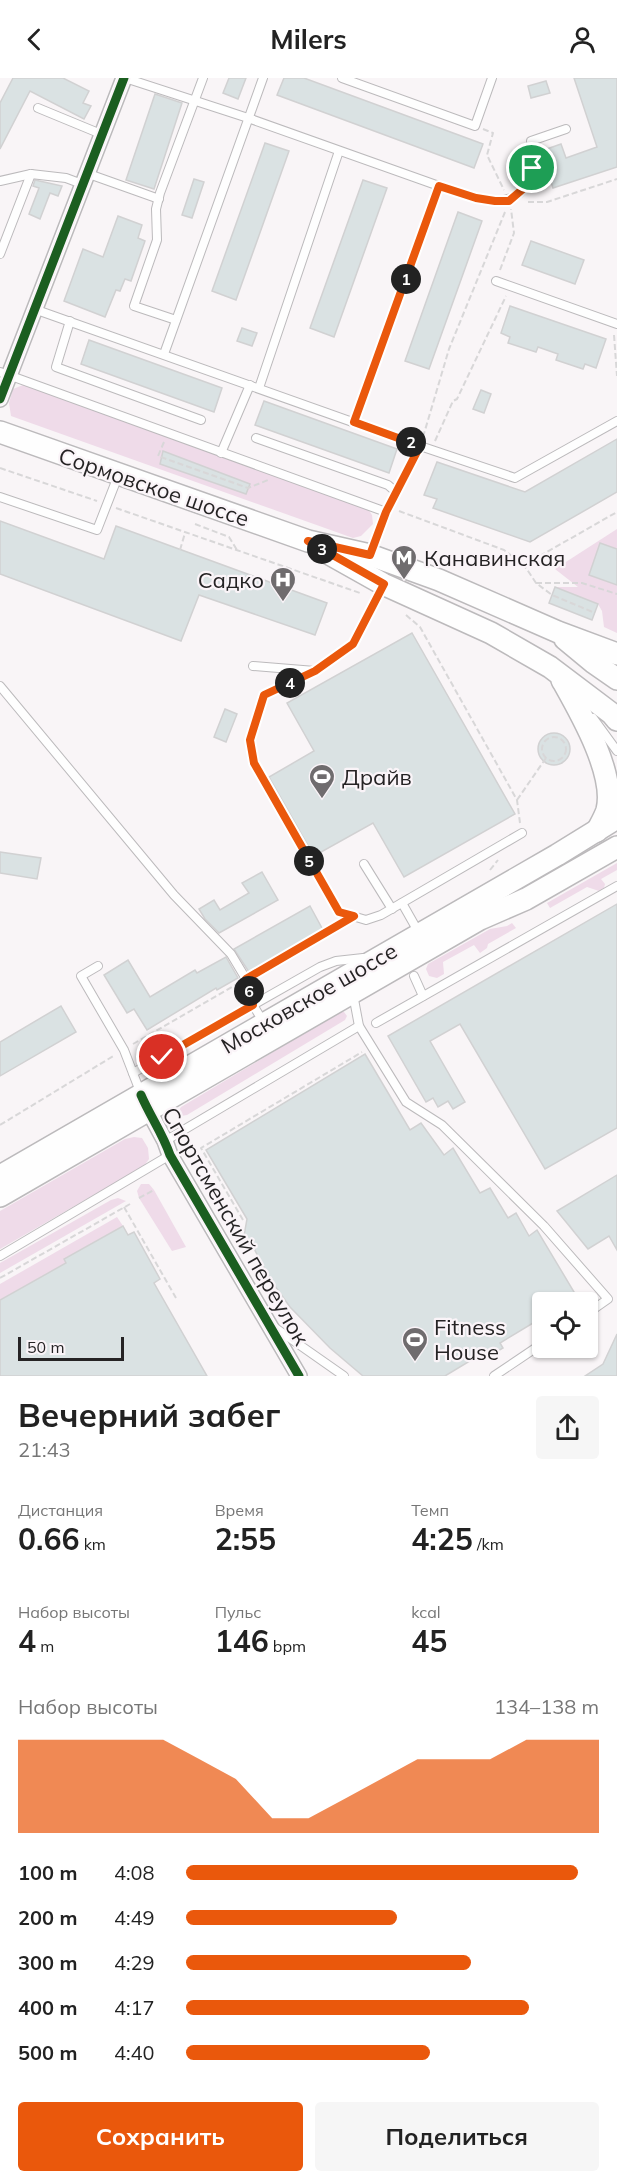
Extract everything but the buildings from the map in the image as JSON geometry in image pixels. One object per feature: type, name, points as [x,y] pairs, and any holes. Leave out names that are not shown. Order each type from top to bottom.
[{"type":"main road","name":"Сормовское шоссе","points":[[0,432],[308,541],[370,555],[449,584],[558,632],[617,654]]},
{"type":"main road","name":"Сормовское шоссе","points":[[308,541],[380,592],[491,633],[559,674],[617,720]]},
{"type":"main road","name":"Сормовское шоссе","points":[[558,632],[594,663],[617,679]]},
{"type":"main road","name":"Сормовское шоссе","points":[[559,674],[583,716],[608,783],[607,810],[597,831]]},
{"type":"main road","name":"Московское шоссе","points":[[0,1196],[264,1024],[617,818]]},
{"type":"main road","name":"Московское шоссе","points":[[0,1176],[144,1103],[353,992],[480,919],[526,899],[617,847]]},
{"type":"street","points":[[0,399],[5,373],[34,309],[124,78]]},
{"type":"street","name":"Спортсменский переулок","points":[[144,1103],[299,1376]]},
{"type":"lane","points":[[124,78],[248,118],[439,186],[476,198],[495,201],[509,201],[524,188],[532,168],[531,141],[566,129]]},
{"type":"lane","points":[[176,320],[134,306],[157,240],[156,209],[203,78]]},
{"type":"lane","points":[[164,354],[263,78]]},
{"type":"lane","points":[[342,78],[475,126],[492,78]]},
{"type":"lane","points":[[38,108],[101,134]]},
{"type":"lane","points":[[259,388],[339,150]]},
{"type":"lane","points":[[0,181],[31,174],[84,179],[159,200]]},
{"type":"lane","points":[[0,254],[31,174]]},
{"type":"lane","points":[[354,422],[439,186]]},
{"type":"lane","points":[[496,281],[617,324]]},
{"type":"lane","points":[[34,309],[515,478],[617,421]]},
{"type":"lane","points":[[70,321],[56,368],[201,420]]},
{"type":"lane","points":[[5,373],[282,475],[387,510]]},
{"type":"lane","points":[[221,453],[250,385]]},
{"type":"lane","points":[[256,438],[388,485],[396,492]]},
{"type":"lane","points":[[370,555],[387,510],[420,446]]},
{"type":"lane","points":[[0,497],[97,531],[119,475]]},
{"type":"lane","points":[[380,592],[353,644],[315,671],[264,695],[250,740],[254,763],[339,912],[366,920],[392,909],[522,833]]},
{"type":"lane","points":[[253,666],[315,671]]},
{"type":"lane","points":[[0,686],[174,895],[231,954],[246,979],[253,1005],[264,1024]]},
{"type":"lane","points":[[580,689],[592,717],[617,752]]},
{"type":"lane","points":[[364,864],[392,909]]},
{"type":"lane","points":[[376,1023],[617,886]]},
{"type":"lane","points":[[402,903],[420,934]]},
{"type":"lane","points":[[133,1073],[320,967],[336,961],[388,952]]},
{"type":"lane","points":[[98,966],[81,976],[124,1050],[144,1103]]},
{"type":"lane","points":[[414,976],[423,996]]},
{"type":"lane","points":[[353,992],[359,1026],[406,1102],[442,1125],[544,1226],[608,1299],[598,1306]]},
{"type":"lane","points":[[0,1256],[359,1026]]},
{"type":"lane","points":[[269,1323],[344,1376]]},
{"type":"lane","points":[[494,1376],[532,1350]]},
{"type":"path","points":[[475,126],[493,133],[487,155],[509,201]]},
{"type":"path","points":[[432,449],[453,401],[457,399],[506,296]]},
{"type":"path","points":[[162,457],[248,489],[282,475]]},
{"type":"path","points":[[0,468],[238,550],[380,592]]},
{"type":"path","points":[[387,510],[504,550],[524,565],[536,583],[552,595],[595,613]]},
{"type":"path","points":[[524,565],[617,512]]},
{"type":"path","points":[[195,525],[229,537],[238,550]]},
{"type":"path","points":[[180,550],[186,532]]},
{"type":"path","points":[[536,583],[582,583],[617,594]]},
{"type":"path","points":[[556,583],[587,595]]},
{"type":"path","points":[[403,613],[420,627],[517,800],[522,833]]},
{"type":"path","points":[[553,737],[562,740],[566,747],[563,757],[556,761],[546,758],[542,750],[544,741],[553,737]]},
{"type":"path","points":[[517,800],[546,758]]},
{"type":"path","points":[[0,1125],[354,916]]},
{"type":"path","points":[[243,1220],[201,1148],[366,1050]]},
{"type":"path","points":[[139,1198],[154,1190]]},
{"type":"path","points":[[0,1278],[130,1203]]},
{"type":"path","points":[[124,1207],[177,1298]]},
{"type":"shaded area","points":[[23,385],[368,509],[372,515],[373,524],[361,536],[353,538],[11,416],[9,403],[13,389]]},
{"type":"shaded area","points":[[617,529],[617,633],[604,627],[602,611],[598,604],[555,587],[578,587],[555,569]]},
{"type":"shaded area","points":[[617,863],[617,870],[601,879],[605,884],[604,888],[599,891],[587,887],[550,908],[547,903]]},
{"type":"shaded area","points":[[512,923],[516,928],[488,944],[487,948],[480,953],[474,945],[443,962],[444,974],[437,978],[429,976],[426,969],[428,964],[490,929]]},
{"type":"shaded area","points":[[340,1012],[344,1012],[347,1016],[345,1020],[187,1115],[181,1116],[178,1112],[181,1107]]},
{"type":"shaded area","points":[[142,1138],[148,1148],[149,1159],[144,1166],[0,1249],[0,1211],[125,1139]]},
{"type":"shaded area","points":[[141,1184],[149,1184],[154,1190],[186,1247],[172,1251],[139,1198],[137,1191]]},
{"type":"shaded area","points":[[118,1198],[126,1201],[0,1273],[0,1263]]},
{"type":"shaded area","points":[[117,1217],[123,1226],[64,1259],[66,1263],[0,1300],[0,1284]]},
{"type":"cycle path","points":[[0,399],[124,78]]},
{"type":"cycle path","points":[[141,1095],[170,1155],[299,1376]]},
{"type":"place","name":"Канавинская","points":[[404,581]]},
{"type":"place","name":"Садко","points":[[283,603]]},
{"type":"place","name":"Драйв","points":[[322,800]]},
{"type":"place","name":"Fitness House","points":[[415,1363]]},
{"type":"route","points":[[162,1057],[253,1005],[246,979],[354,916],[339,912],[254,763],[250,740],[264,695],[315,671],[353,644],[384,584],[308,541],[370,555],[386,512],[420,446],[354,422],[439,186],[476,198],[509,201],[524,188],[532,168]]}]
